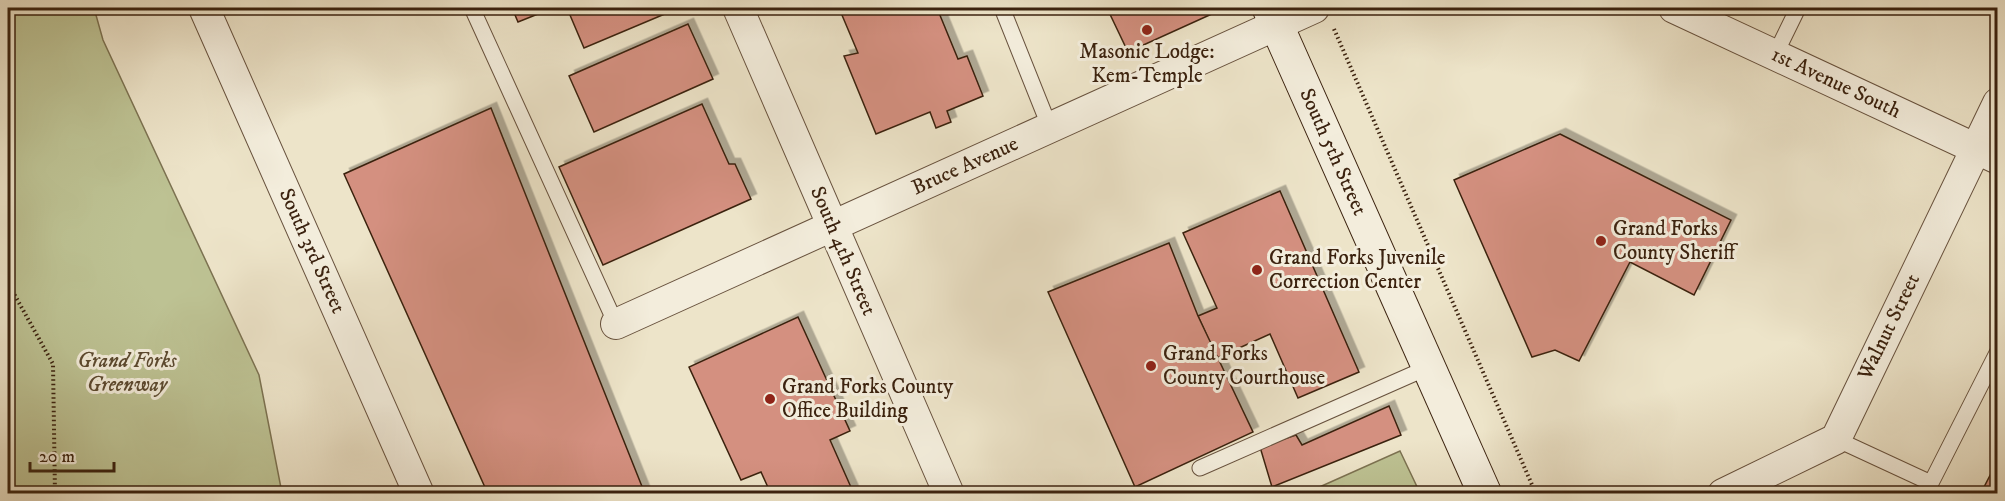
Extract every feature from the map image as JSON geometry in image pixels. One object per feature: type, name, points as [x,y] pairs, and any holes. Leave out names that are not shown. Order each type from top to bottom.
[{"type":"street","name":"South 3rd Street","points":[[204,8],[419,494]]},
{"type":"street","name":"South 4th Street","points":[[738,8],[949,494]]},
{"type":"street","name":"1st Avenue South","points":[[1674,8],[1987,154]]},
{"type":"street","name":"Bruce Avenue","points":[[616,324],[1050,128],[1273,16],[1324,17]]},
{"type":"street","name":"South 5th Street","points":[[1273,16],[1485,494]]},
{"type":"street","name":"Walnut Street","points":[[1836,439],[1987,154],[1998,103]]},
{"type":"street","points":[[1723,494],[1836,439]]},
{"type":"lane","points":[[472,8],[616,324]]},
{"type":"lane","points":[[1002,8],[1050,128]]},
{"type":"lane","points":[[1775,55],[1798,8]]},
{"type":"lane","points":[[1836,439],[1931,483],[1998,351]]},
{"type":"lane","points":[[1200,468],[1429,367]]},
{"type":"path","points":[[1324,17],[1536,494]]},
{"type":"path","points":[[8,283],[53,364],[55,494]]},
{"type":"green space","name":"Grand Forks Greenway","points":[[8,8],[94,8],[103,40],[259,375],[282,493],[8,493]]},
{"type":"green space","points":[[1400,451],[1420,493],[1306,493]]},
{"type":"building","points":[[512,8],[553,8],[518,22]]},
{"type":"building","points":[[567,8],[679,8],[584,48]]},
{"type":"building","points":[[839,8],[937,8],[958,59],[967,56],[983,96],[947,111],[951,122],[936,128],[930,112],[876,134],[844,56],[858,53]]},
{"type":"building","name":"Masonic Lodge: Kem-Temple","points":[[1107,8],[1225,8],[1128,52]]},
{"type":"building","points":[[688,24],[713,79],[594,132],[569,76]]},
{"type":"building","points":[[702,104],[729,164],[735,164],[751,199],[603,265],[559,167]]},
{"type":"building","points":[[491,108],[645,494],[488,494],[344,174]]},
{"type":"building","name":"Grand Forks County Sheriff","points":[[1560,134],[1731,220],[1694,295],[1630,262],[1579,361],[1555,350],[1532,357],[1454,180]]},
{"type":"building","name":"Grand Forks Juvenile Correction Center","points":[[1280,191],[1359,372],[1298,398],[1270,334],[1217,358],[1198,316],[1217,308],[1183,233]]},
{"type":"building","name":"Grand Forks County Courthouse","points":[[1169,243],[1198,316],[1253,432],[1135,487],[1048,292]]},
{"type":"building","name":"Grand Forks County Office Building","points":[[798,317],[850,431],[830,440],[854,494],[771,494],[761,472],[741,480],[689,367]]},
{"type":"building","points":[[1389,406],[1401,435],[1272,487],[1260,447],[1296,435],[1302,445]]},
{"type":"building","points":[[1998,460],[1998,494],[1992,494],[1983,489]]},
{"type":"place","name":"Masonic Lodge: Kem-Temple","points":[[1147,30]]},
{"type":"place","name":"Grand Forks County Sheriff","points":[[1601,241]]},
{"type":"place","name":"Grand Forks Juvenile Correction Center","points":[[1257,270]]},
{"type":"place","name":"Grand Forks County Courthouse","points":[[1151,366]]},
{"type":"place","name":"Grand Forks County Office Building","points":[[770,399]]}]
